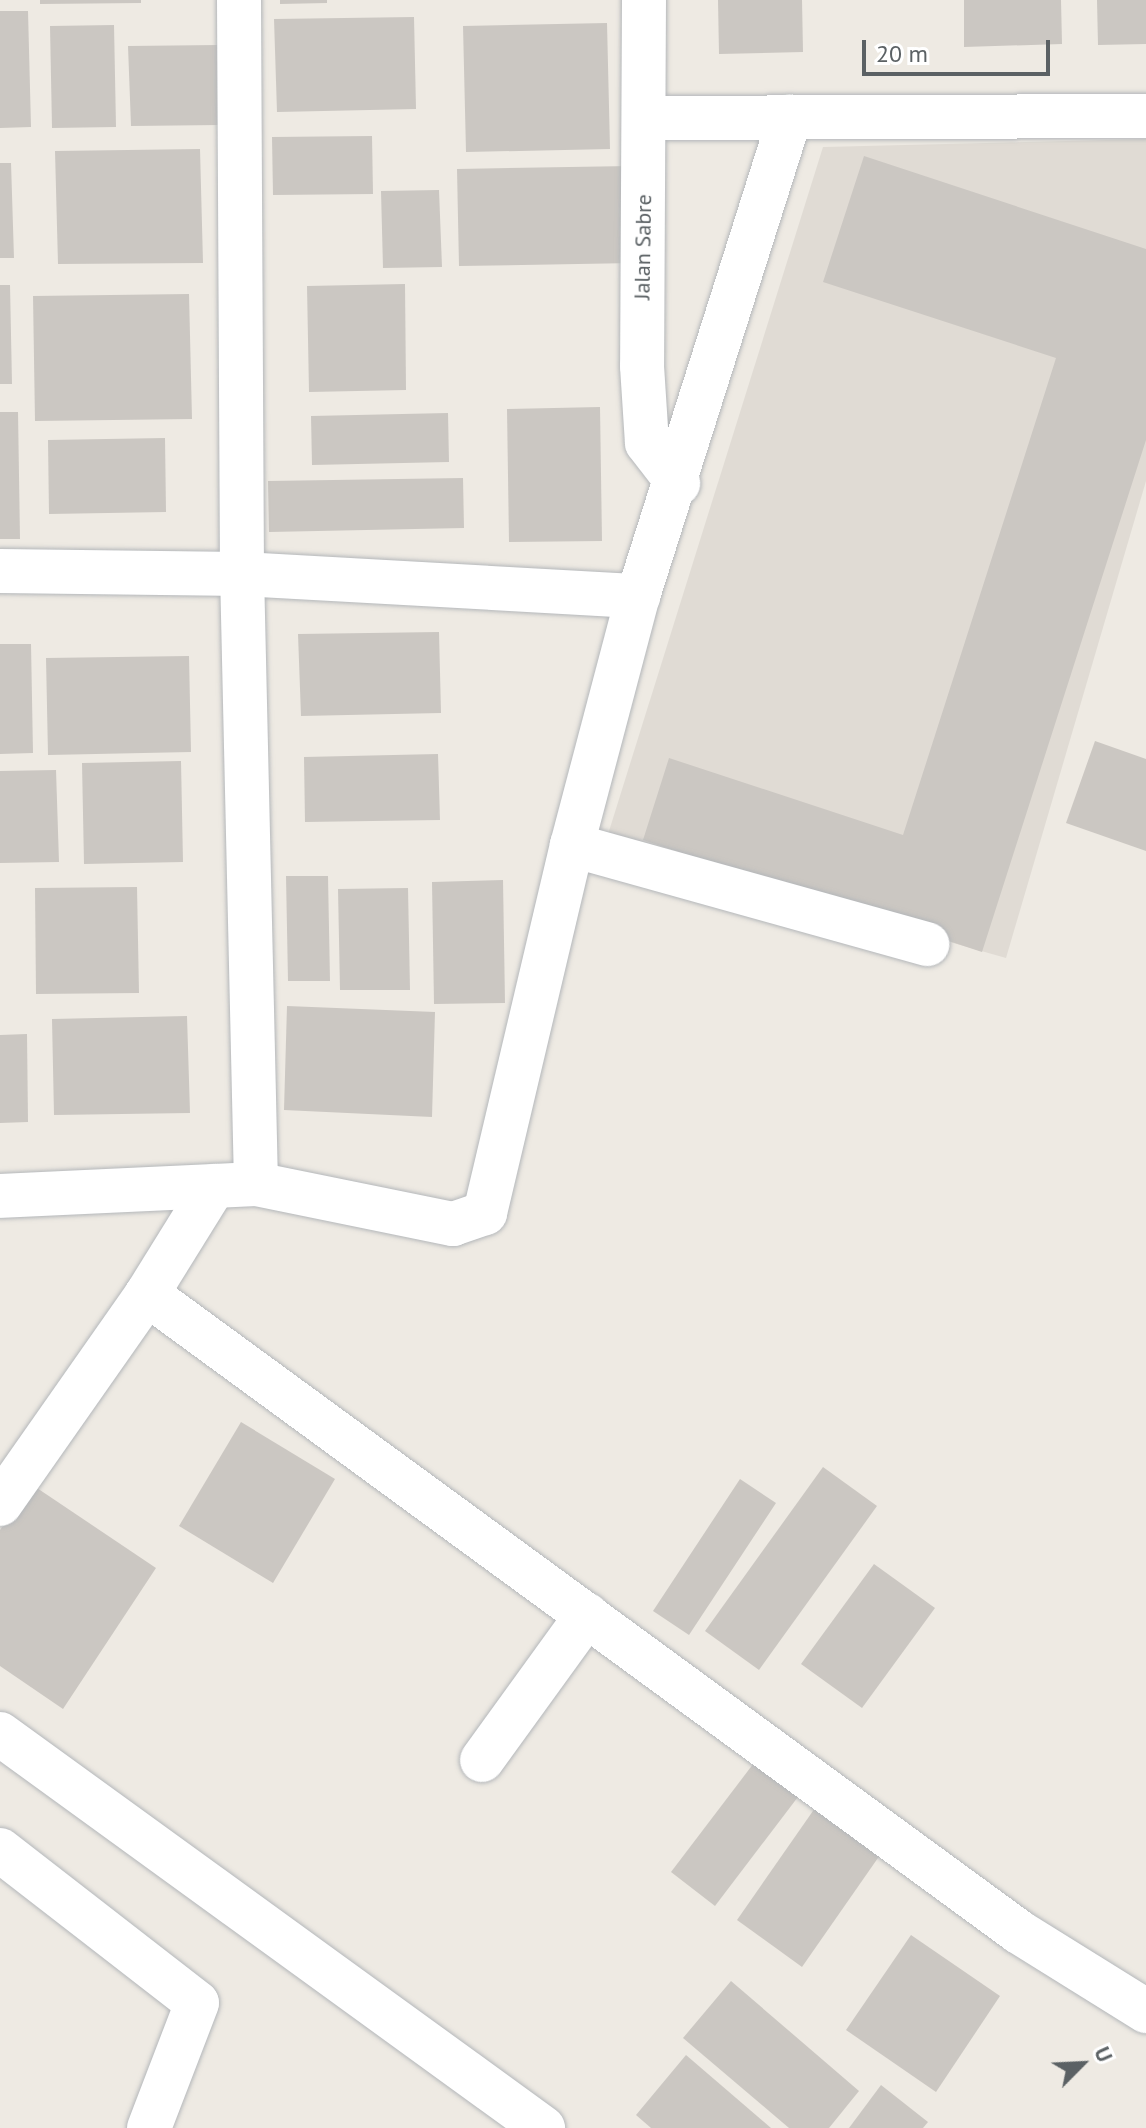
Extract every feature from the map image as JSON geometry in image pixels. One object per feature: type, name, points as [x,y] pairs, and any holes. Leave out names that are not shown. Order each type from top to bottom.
[{"type":"street","points":[[0,1504],[147,1294],[235,1185],[242,574],[239,0]]},
{"type":"street","name":"Jalan Sabre","points":[[644,0],[642,366],[647,443],[678,483]]},
{"type":"street","points":[[645,118],[1146,116]]},
{"type":"street","points":[[0,1196],[235,1185],[453,1224],[485,1213],[572,845],[638,596],[678,483],[790,117]]},
{"type":"street","points":[[0,571],[242,574],[638,596]]},
{"type":"street","points":[[572,845],[927,944]]},
{"type":"street","points":[[147,1294],[1019,1932],[1146,2011]]},
{"type":"street","points":[[482,1760],[587,1615]]},
{"type":"street","points":[[0,1734],[543,2128]]},
{"type":"street","points":[[0,1850],[197,2003],[149,2128]]},
{"type":"shaded area","points":[[1146,139],[1146,481],[1006,958],[605,844],[823,147]]},
{"type":"building","points":[[40,0],[141,0],[141,3],[40,4]]},
{"type":"building","points":[[280,0],[327,0],[327,3],[280,4]]},
{"type":"building","points":[[718,0],[802,0],[803,52],[719,54]]},
{"type":"building","points":[[964,0],[1061,0],[1062,44],[964,47]]},
{"type":"building","points":[[1097,0],[1146,0],[1146,44],[1098,45]]},
{"type":"building","points":[[0,11],[28,11],[31,127],[0,128]]},
{"type":"building","points":[[414,17],[416,109],[277,112],[274,19]]},
{"type":"building","points":[[607,23],[610,149],[466,152],[463,26]]},
{"type":"building","points":[[114,25],[116,127],[52,128],[50,26]]},
{"type":"building","points":[[218,45],[220,125],[131,126],[128,46]]},
{"type":"building","points":[[372,136],[373,194],[273,195],[272,137]]},
{"type":"building","points":[[200,149],[203,263],[58,264],[55,151]]},
{"type":"building","points":[[864,156],[1146,249],[1146,440],[982,952],[643,840],[669,758],[903,835],[1056,358],[823,282]]},
{"type":"building","points":[[0,163],[11,163],[14,258],[0,258]]},
{"type":"building","points":[[631,166],[634,263],[459,266],[457,169]]},
{"type":"building","points":[[439,190],[442,267],[383,268],[381,191]]},
{"type":"building","points":[[405,284],[406,390],[309,392],[307,286]]},
{"type":"building","points":[[0,285],[10,285],[12,384],[0,384]]},
{"type":"building","points":[[189,294],[192,419],[35,421],[33,296]]},
{"type":"building","points":[[600,407],[602,541],[509,542],[507,409]]},
{"type":"building","points":[[0,412],[18,412],[20,539],[0,539]]},
{"type":"building","points":[[448,413],[449,462],[312,465],[311,416]]},
{"type":"building","points":[[165,438],[166,512],[49,514],[48,440]]},
{"type":"building","points":[[463,478],[464,528],[269,532],[268,481]]},
{"type":"building","points":[[439,632],[441,713],[301,716],[298,634]]},
{"type":"building","points":[[0,644],[31,644],[33,753],[0,754]]},
{"type":"building","points":[[189,656],[191,752],[48,755],[46,658]]},
{"type":"building","points":[[1095,741],[1146,759],[1146,851],[1066,823]]},
{"type":"building","points":[[438,754],[440,820],[305,822],[304,757]]},
{"type":"building","points":[[181,761],[183,862],[84,864],[82,763]]},
{"type":"building","points":[[56,770],[59,862],[0,863],[0,771]]},
{"type":"building","points":[[286,876],[328,876],[330,981],[288,981]]},
{"type":"building","points":[[503,880],[505,1003],[434,1004],[432,882]]},
{"type":"building","points":[[137,887],[139,993],[36,994],[35,888]]},
{"type":"building","points":[[408,888],[410,990],[340,990],[338,889]]},
{"type":"building","points":[[287,1006],[435,1012],[432,1117],[284,1110]]},
{"type":"building","points":[[187,1016],[190,1113],[54,1115],[52,1019]]},
{"type":"building","points":[[27,1034],[28,1122],[0,1123],[0,1035]]},
{"type":"building","points":[[241,1422],[335,1479],[273,1583],[179,1526]]},
{"type":"building","points":[[823,1467],[877,1506],[759,1670],[705,1631]]},
{"type":"building","points":[[740,1479],[776,1503],[689,1635],[653,1611]]},
{"type":"building","points":[[31,1484],[156,1568],[63,1709],[0,1666],[0,1530]]},
{"type":"building","points":[[874,1564],[935,1608],[862,1708],[801,1664]]},
{"type":"building","points":[[760,1755],[804,1789],[715,1906],[671,1872]]},
{"type":"building","points":[[822,1798],[887,1845],[802,1967],[737,1920]]},
{"type":"building","points":[[911,1935],[1000,1996],[936,2092],[846,2030]]},
{"type":"building","points":[[731,1981],[859,2091],[829,2128],[789,2128],[683,2038]]},
{"type":"building","points":[[686,2055],[771,2128],[651,2128],[636,2115]]},
{"type":"building","points":[[881,2085],[928,2122],[923,2128],[849,2128]]}]
